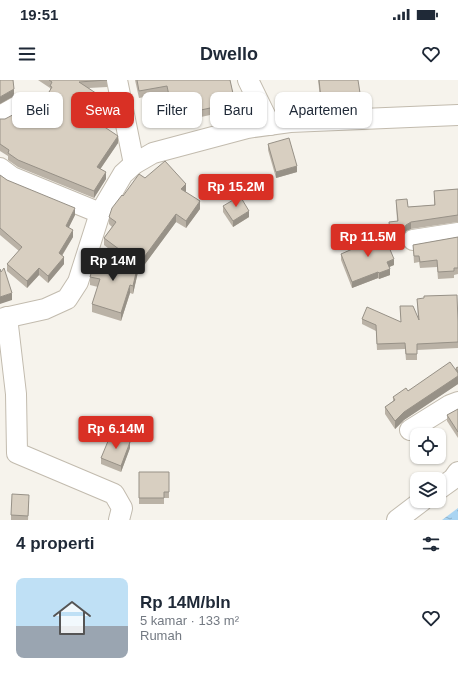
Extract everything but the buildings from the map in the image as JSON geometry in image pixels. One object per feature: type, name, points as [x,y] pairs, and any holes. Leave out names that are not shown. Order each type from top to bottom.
[{"type":"street","points":[[117,80],[134,164]]},
{"type":"street","points":[[248,80],[270,125]]},
{"type":"street","points":[[119,520],[122,508],[114,494],[17,452],[16,394],[4,318],[46,310],[67,299],[78,282],[100,213],[123,174],[134,164],[153,153],[247,128],[344,119],[414,118],[458,115]]},
{"type":"street","points":[[0,168],[12,177],[100,213]]},
{"type":"street","points":[[413,240],[458,233]]},
{"type":"street","points":[[413,428],[450,404],[458,402]]},
{"type":"street","points":[[446,483],[458,472]]},
{"type":"street","points":[[397,520],[413,508]]},
{"type":"water","points":[[458,508],[458,520],[442,520]]}]
